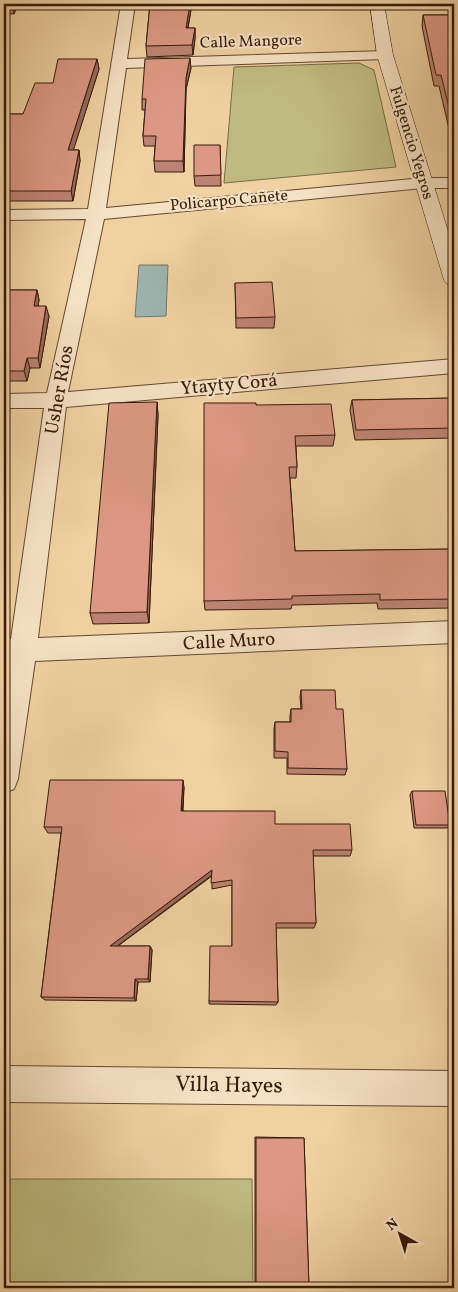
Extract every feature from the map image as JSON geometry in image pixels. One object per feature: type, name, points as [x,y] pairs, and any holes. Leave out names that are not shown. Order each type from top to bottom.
[{"type":"street","name":"Usher Ríos","points":[[4,779],[14,651],[56,400],[96,214],[128,4]]},
{"type":"street","name":"Fulgencio Yegros","points":[[377,4],[385,55],[454,280]]},
{"type":"street","name":"Calle Mangore","points":[[118,64],[385,55]]},
{"type":"street","name":"Policarpo Cañete","points":[[4,215],[96,214],[423,183],[454,183]]},
{"type":"street","name":"Ytayty Corá","points":[[4,401],[56,400],[454,366]]},
{"type":"street","name":"Calle Muro","points":[[14,651],[454,632]]},
{"type":"street","name":"Villa Hayes","points":[[4,1084],[454,1089]]},
{"type":"shaded area","points":[[359,63],[374,70],[396,167],[224,183],[234,67]]},
{"type":"shaded area","points":[[7,1179],[252,1179],[253,1288],[4,1288],[4,1208]]},
{"type":"water","points":[[139,265],[168,265],[166,316],[135,317]]},
{"type":"building","points":[[150,4],[190,4],[186,28],[195,28],[192,45],[146,46]]},
{"type":"building","points":[[423,15],[454,15],[454,128],[441,75],[436,75]]},
{"type":"building","points":[[190,58],[186,78],[183,161],[154,161],[156,136],[143,136],[146,99],[142,99],[145,59]]},
{"type":"building","points":[[58,59],[97,59],[68,150],[79,150],[71,191],[4,191],[4,114],[23,114],[35,83],[53,83]]},
{"type":"building","points":[[194,145],[220,145],[221,175],[194,176]]},
{"type":"building","points":[[272,282],[275,317],[236,318],[235,283]]},
{"type":"building","points":[[4,290],[37,290],[34,306],[46,306],[38,358],[27,358],[24,371],[4,371]]},
{"type":"building","points":[[454,398],[454,428],[356,430],[352,400]]},
{"type":"building","points":[[157,402],[147,612],[90,613],[109,403]]},
{"type":"building","points":[[204,403],[256,403],[256,405],[331,404],[335,435],[295,436],[297,467],[289,467],[295,551],[454,549],[454,599],[380,600],[380,594],[204,601]]},
{"type":"building","points":[[301,690],[335,690],[336,709],[343,709],[347,769],[288,768],[288,752],[275,751],[275,722],[291,722],[291,709],[302,709]]},
{"type":"building","points":[[50,780],[183,780],[181,811],[275,811],[275,824],[350,824],[352,850],[313,850],[316,923],[276,923],[278,1002],[209,1001],[210,946],[232,946],[232,880],[211,883],[212,870],[110,946],[150,946],[148,979],[135,979],[134,998],[41,997],[62,827],[44,827]]},
{"type":"building","points":[[412,791],[445,791],[450,825],[416,825]]},
{"type":"building","points":[[256,1138],[304,1138],[309,1288],[256,1288]]}]
